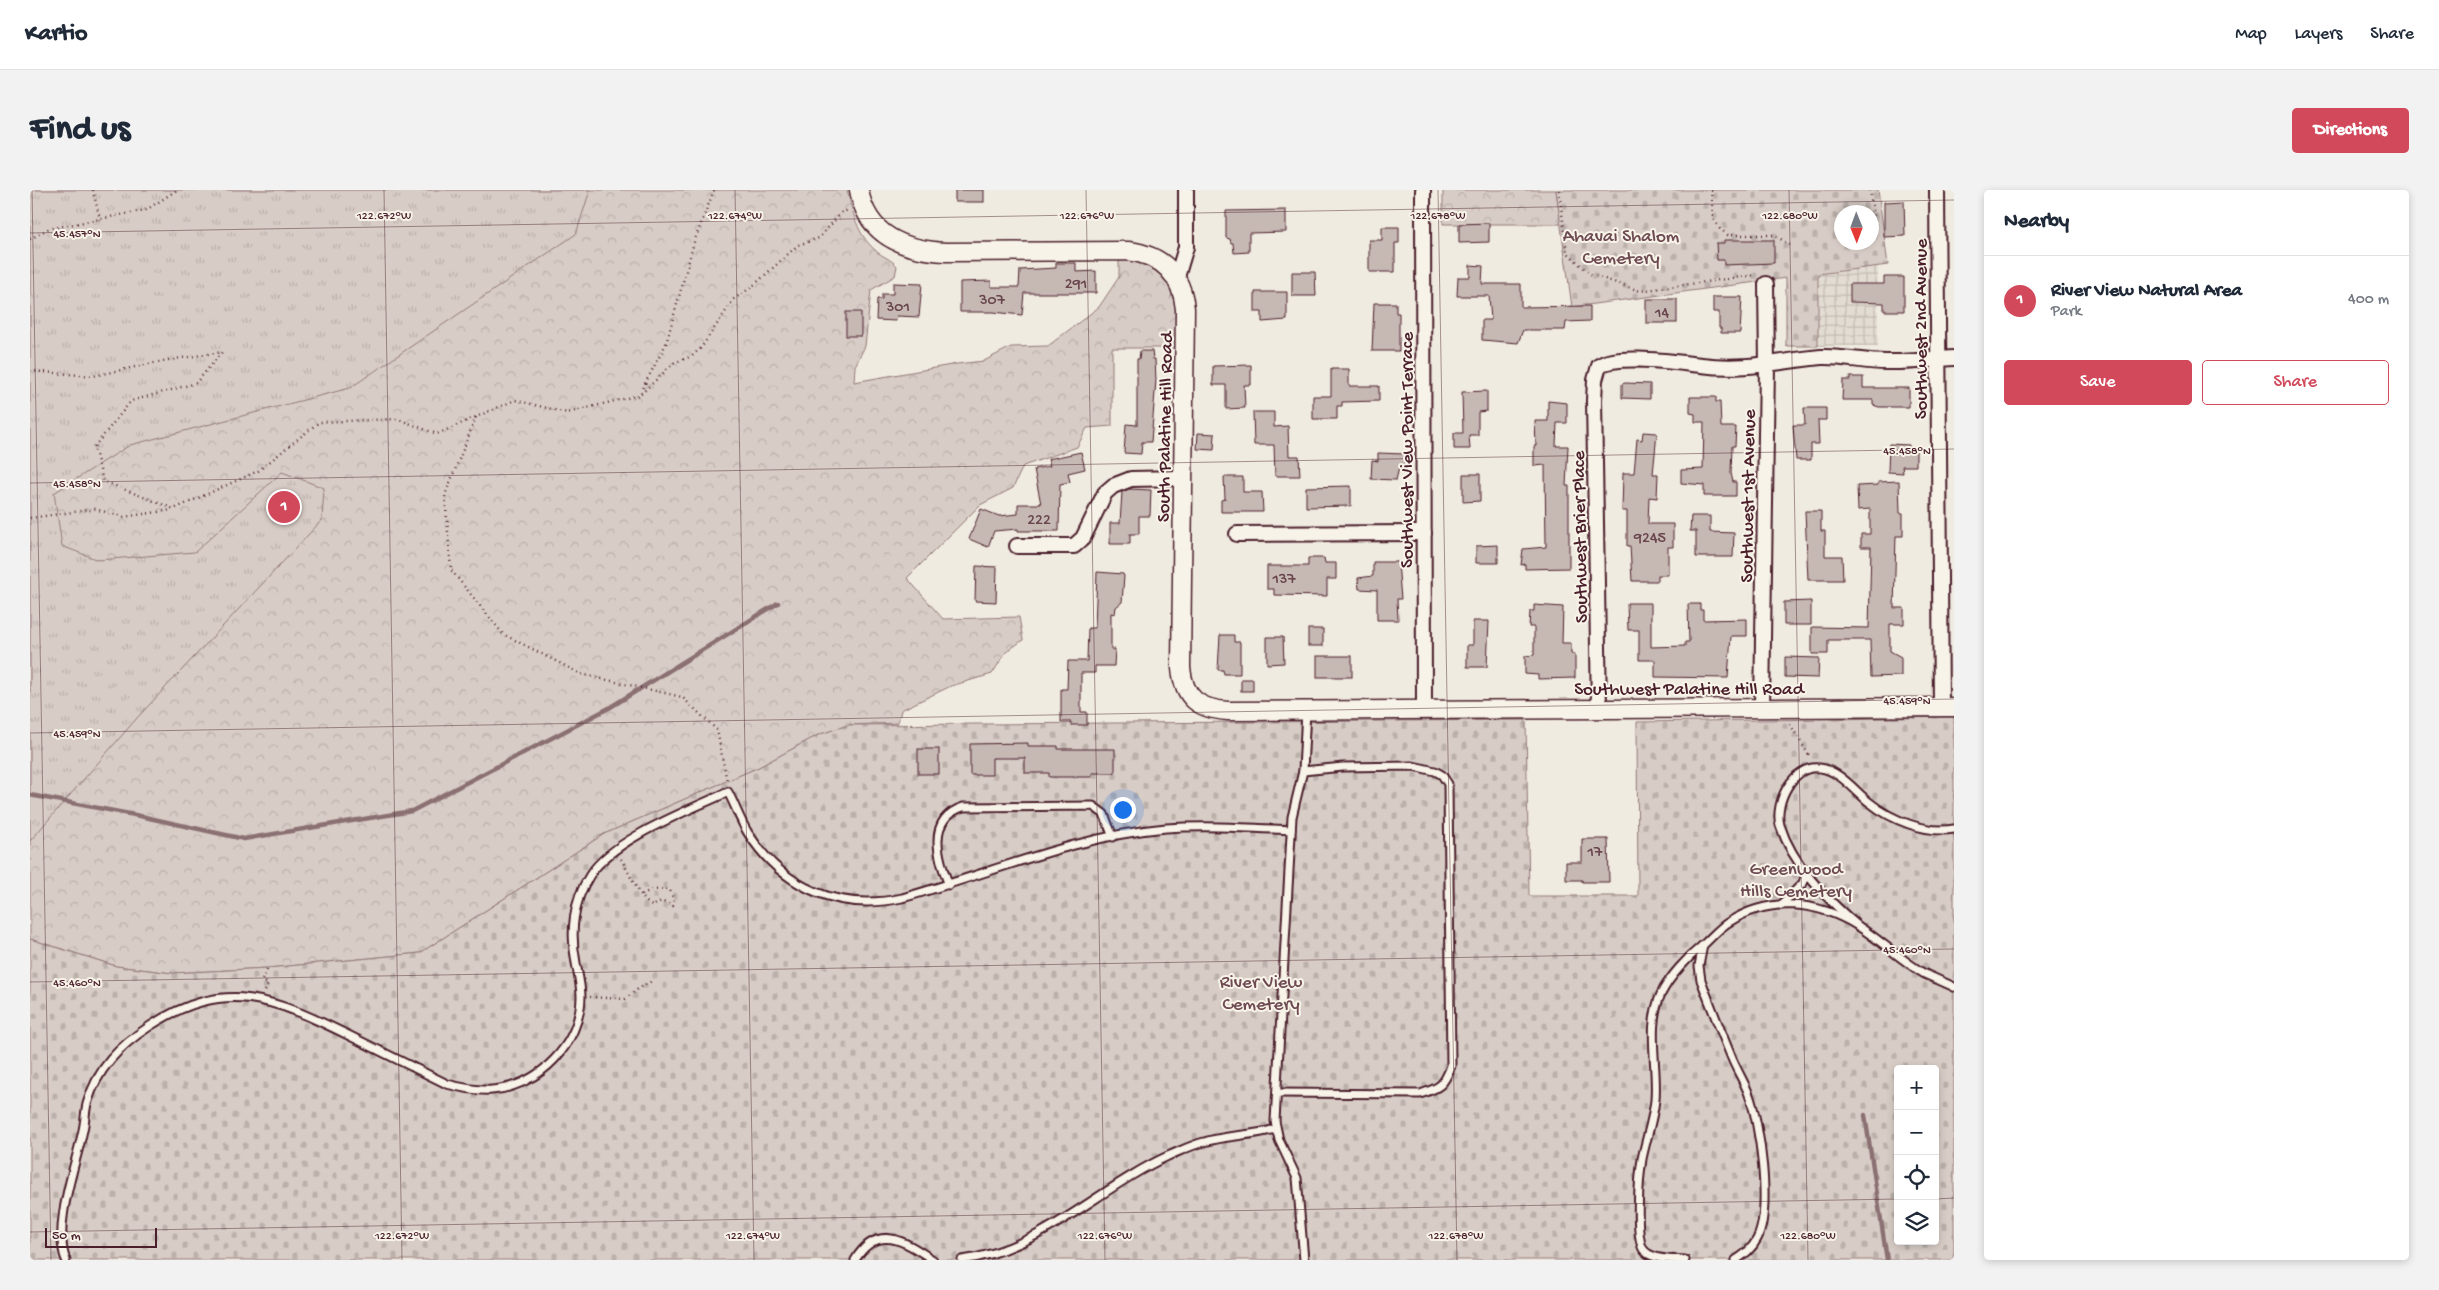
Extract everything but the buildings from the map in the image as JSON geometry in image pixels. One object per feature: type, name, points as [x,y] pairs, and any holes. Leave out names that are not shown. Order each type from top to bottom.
[{"type":"street","points":[[858,190],[864,209],[880,233],[893,242],[911,248],[946,252],[1128,251],[1144,253],[1158,259],[1177,276],[1186,247],[1186,190]]},
{"type":"street","name":"Southwest View Point Terrace","points":[[1423,190],[1424,709]]},
{"type":"street","name":"Southwest 2nd Avenue","points":[[1937,190],[1938,360],[1947,707]]},
{"type":"street","name":"South Palatine Hill Road","points":[[1177,276],[1185,309],[1182,668],[1185,688],[1198,704],[1219,710],[1424,709]]},
{"type":"street","name":"Southwest 1st Avenue","points":[[1761,279],[1767,365],[1762,708]]},
{"type":"street","points":[[1767,365],[1822,357],[1884,362],[1954,358]]},
{"type":"street","name":"Southwest Brier Place","points":[[1599,709],[1594,400],[1596,370],[1607,362],[1640,360],[1722,368],[1767,365]]},
{"type":"street","points":[[1017,546],[1074,546],[1083,538],[1105,492],[1113,486],[1130,479],[1183,478]]},
{"type":"street","points":[[1238,534],[1424,533]]},
{"type":"street","name":"Southwest Palatine Hill Road","points":[[1424,709],[1947,707]]},
{"type":"lane","points":[[1304,1260],[1297,1178],[1275,1129],[1291,830],[1294,806],[1303,771],[1306,710]]},
{"type":"lane","points":[[1278,1093],[1420,1094],[1433,1090],[1444,1082],[1451,1066],[1448,784],[1442,775],[1435,771],[1413,766],[1342,767],[1303,771]]},
{"type":"lane","points":[[1954,829],[1944,831],[1906,824],[1872,804],[1841,777],[1820,768],[1800,772],[1783,793],[1778,818],[1786,844],[1806,873],[1831,903],[1858,926],[1924,973],[1954,987]]},
{"type":"lane","points":[[66,1260],[62,1245],[63,1215],[87,1105],[97,1079],[108,1061],[134,1037],[165,1016],[185,1007],[216,999],[262,999],[291,1008],[447,1084],[464,1088],[492,1090],[518,1084],[535,1076],[548,1066],[568,1042],[574,1030],[581,998],[572,934],[577,903],[598,864],[614,850],[641,835],[728,792],[747,831],[760,849],[787,876],[817,893],[849,902],[872,903],[902,898],[1023,861],[1112,837],[1165,828],[1199,826],[1291,830]]},
{"type":"lane","points":[[949,885],[938,851],[937,836],[942,822],[963,807],[1093,806],[1104,814],[1112,837]]},
{"type":"lane","points":[[1781,905],[1803,883],[1806,873]]},
{"type":"lane","points":[[1685,1260],[1654,1258],[1644,1251],[1639,1238],[1638,1214],[1642,1159],[1651,1130],[1655,1099],[1655,1018],[1661,994],[1676,973],[1703,945],[1727,923],[1745,913],[1766,906],[1799,904],[1830,912],[1858,926]]},
{"type":"lane","points":[[1703,945],[1698,966],[1701,980],[1748,1092],[1759,1129],[1763,1179],[1762,1217],[1758,1238],[1747,1253],[1736,1260]]},
{"type":"lane","points":[[962,1260],[998,1254],[1030,1239],[1099,1195],[1168,1156],[1205,1142],[1256,1135],[1275,1129]]},
{"type":"lane","points":[[855,1260],[874,1241],[890,1238],[910,1244],[933,1260]]},
{"type":"path","points":[[93,190],[100,221]]},
{"type":"path","points":[[30,239],[48,229],[100,221],[146,210],[177,190]]},
{"type":"path","points":[[639,395],[666,344],[694,242],[714,190]]},
{"type":"path","points":[[1559,190],[1567,252],[1590,274],[1640,291],[1761,279]]},
{"type":"path","points":[[1711,190],[1712,217],[1720,229],[1728,235],[1774,235],[1792,247]]},
{"type":"path","points":[[1870,190],[1872,205]]},
{"type":"path","points":[[30,518],[95,509],[123,517],[174,509],[258,471],[319,422],[398,419],[437,434],[515,400],[567,413],[639,395],[674,363],[692,356],[701,348],[734,300],[752,287],[798,245],[819,238],[841,214],[849,209],[864,209]]},
{"type":"path","points":[[30,371],[93,376],[168,360],[222,352],[196,383],[131,401],[94,447],[103,481],[174,509]]},
{"type":"path","points":[[476,417],[445,495],[451,570],[503,634],[581,674],[682,697],[717,730],[728,792]]},
{"type":"path","points":[[1762,708],[1774,719],[1791,724],[1806,753],[1820,768]]},
{"type":"path","points":[[614,850],[628,870],[642,895],[650,906],[661,901],[673,906],[674,901],[670,890],[646,891],[642,895]]},
{"type":"path","points":[[262,999],[268,984],[262,980],[268,968]]},
{"type":"path","points":[[581,998],[625,999],[652,981]]},
{"type":"shaded area","points":[[1878,266],[1878,346],[1818,346],[1818,274]]},
{"type":"green space","points":[[30,190],[847,190],[856,223],[864,237],[878,252],[897,266],[895,276],[871,290],[865,346],[855,366],[854,382],[984,361],[1011,347],[1048,346],[1099,307],[1119,277],[1119,257],[1144,260],[1168,279],[1176,310],[1176,348],[1112,348],[1112,426],[1087,428],[1077,447],[1023,466],[1013,488],[980,505],[907,578],[943,619],[1019,617],[1023,640],[1006,652],[992,674],[951,686],[901,710],[898,723],[848,725],[818,735],[759,767],[604,834],[420,953],[268,968],[172,973],[116,966],[30,939]]},
{"type":"green space","points":[[30,190],[590,190],[576,234],[350,388],[130,445],[54,493],[62,546],[98,560],[195,552],[282,472],[324,488],[322,520],[137,718],[30,841]]},
{"type":"green space","points":[[1443,190],[1556,190],[1561,224],[1443,224]]},
{"type":"green space","name":"Ahavai Shalom Cemetery","points":[[1556,190],[1878,190],[1888,265],[1818,274],[1818,346],[1786,346],[1786,278],[1572,307]]},
{"type":"green space","name":"River View Cemetery","points":[[1954,717],[1954,1260],[30,1260],[30,939],[116,966],[172,973],[268,968],[420,953],[604,834],[759,767],[818,735],[848,725],[1526,720],[1529,896],[1638,896],[1637,722]]},
{"type":"waterway","points":[[30,795],[140,816],[244,839],[412,811],[609,708],[778,603]]},
{"type":"waterway","points":[[1865,1115],[1887,1260]]},
{"type":"place","name":"River View Natural Area","points":[[284,507]]},
{"type":"park label","name":"Greenwood Hills Cemetery","points":[[1796,878]]}]
